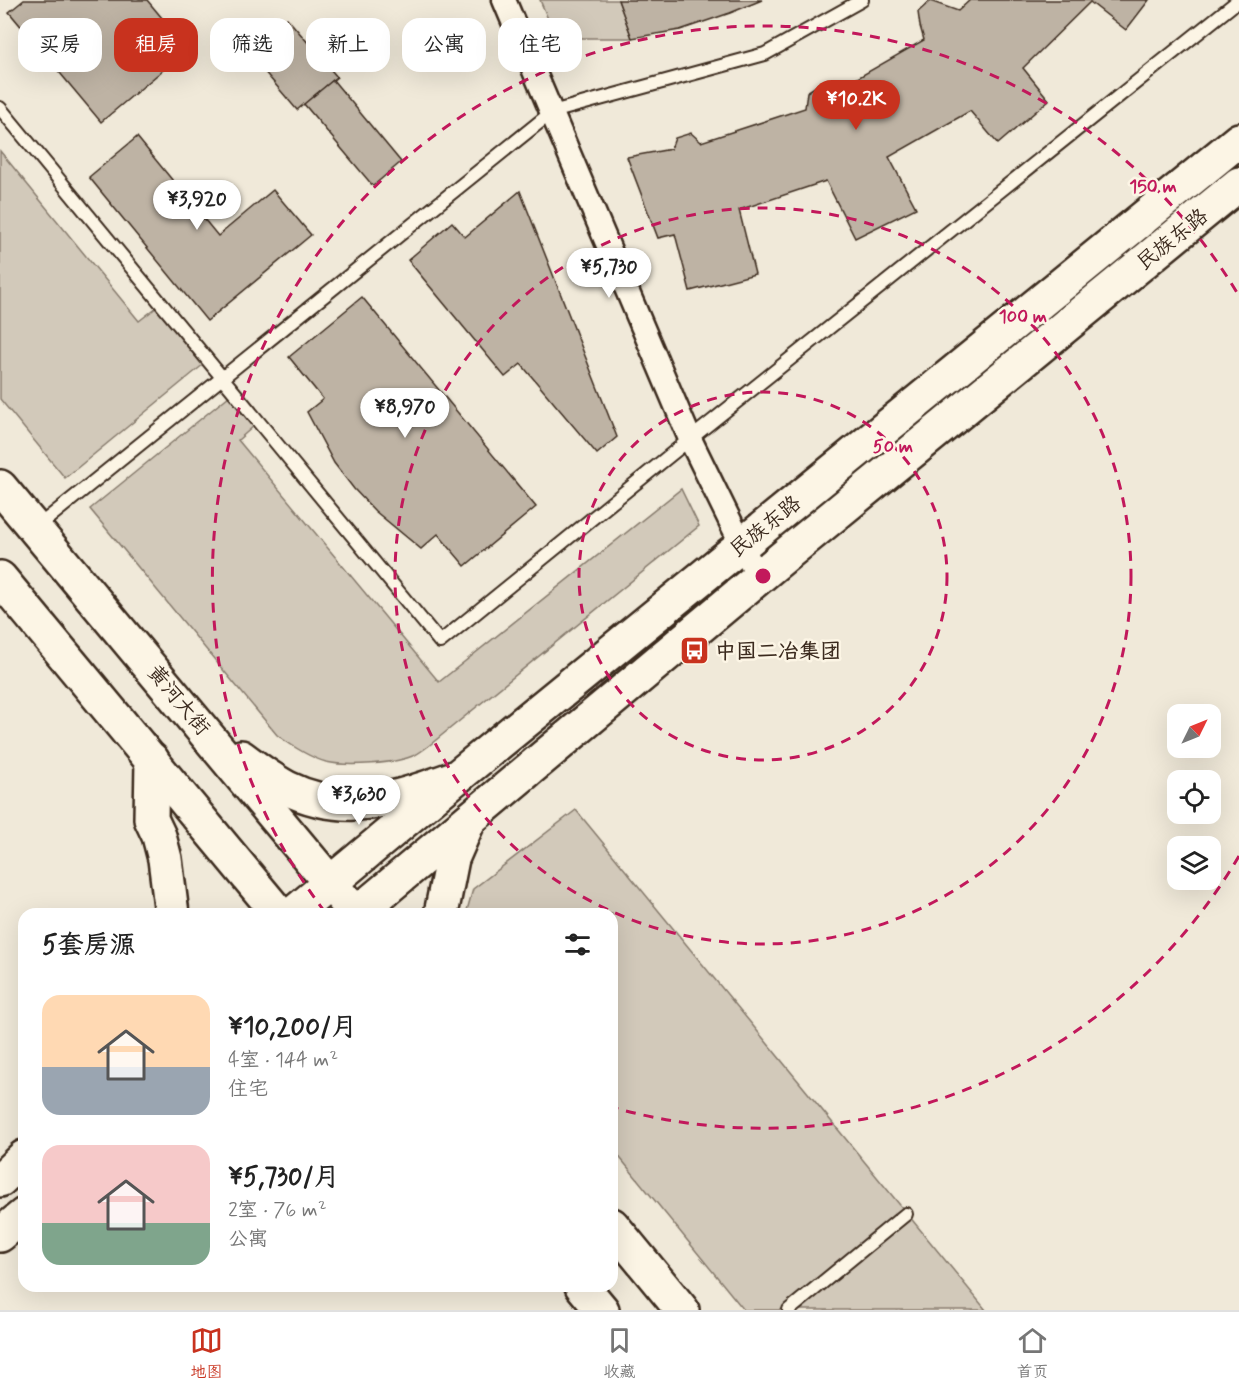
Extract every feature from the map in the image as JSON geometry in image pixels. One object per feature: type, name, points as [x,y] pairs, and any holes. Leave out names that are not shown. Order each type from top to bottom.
[{"type":"main road","name":"民族东路","points":[[300,908],[457,777],[1239,140]]},
{"type":"main road","name":"民族东路","points":[[363,908],[758,578],[1239,184]]},
{"type":"main road","name":"黄河大街","points":[[0,487],[351,908]]},
{"type":"main road","points":[[0,578],[274,908]]},
{"type":"main road","points":[[198,722],[240,757],[273,780],[298,792],[324,800],[362,804],[379,802],[408,795],[457,777]]},
{"type":"main road","points":[[152,760],[151,819],[159,836],[165,859],[171,908]]},
{"type":"main road","points":[[442,908],[452,859],[469,820]]},
{"type":"main road","points":[[0,1180],[18,1163]]},
{"type":"main road","points":[[0,1235],[18,1220]]},
{"type":"main road","points":[[618,1232],[682,1310]]},
{"type":"main road","points":[[587,1292],[602,1310]]},
{"type":"street","points":[[504,0],[690,439],[758,578]]},
{"type":"lane","points":[[35,529],[552,112],[765,54],[862,0]]},
{"type":"lane","points":[[0,108],[440,642],[1239,0]]},
{"type":"lane","points":[[789,1310],[906,1214]]},
{"type":"shaded area","points":[[540,0],[618,0],[632,38],[582,38],[582,18],[548,18]]},
{"type":"shaded area","points":[[0,151],[139,321],[157,307],[204,364],[65,478],[0,399]]},
{"type":"shaded area","points":[[229,396],[254,426],[238,440],[439,682],[681,489],[699,526],[419,753],[407,758],[371,764],[326,762],[294,747],[277,735],[90,509]]},
{"type":"shaded area","points":[[576,810],[986,1310],[744,1310],[618,1155],[618,908],[468,908],[473,889]]},
{"type":"building","points":[[24,0],[147,0],[162,18],[114,18],[114,72],[161,72],[101,122],[59,72],[102,72],[102,18],[18,18],[18,23],[9,12]]},
{"type":"building","points":[[618,0],[762,0],[680,30],[632,38]]},
{"type":"building","points":[[970,0],[1149,0],[1126,30],[1090,2],[1023,68],[1049,100],[998,144],[970,111],[889,157],[916,208],[855,238],[826,181],[739,210],[755,274],[690,291],[675,234],[658,238],[627,157],[671,149],[675,138],[691,133],[701,142],[805,108],[807,92],[821,83],[835,91],[924,40],[918,12],[930,1],[958,11]]},
{"type":"building","points":[[294,26],[306,40],[306,72],[333,72],[337,77],[297,110],[265,72],[294,72]]},
{"type":"building","points":[[333,80],[401,162],[373,186],[304,104]]},
{"type":"building","points":[[137,137],[218,236],[273,190],[311,235],[207,321],[89,177]]},
{"type":"building","points":[[520,191],[617,437],[597,454],[521,364],[505,377],[408,260],[452,222],[465,237]]},
{"type":"building","points":[[362,297],[536,507],[465,566],[438,534],[421,549],[375,511],[334,463],[307,412],[323,399],[289,357]]},
{"type":"place","name":"中国二冶集团","points":[[694,651]]}]
